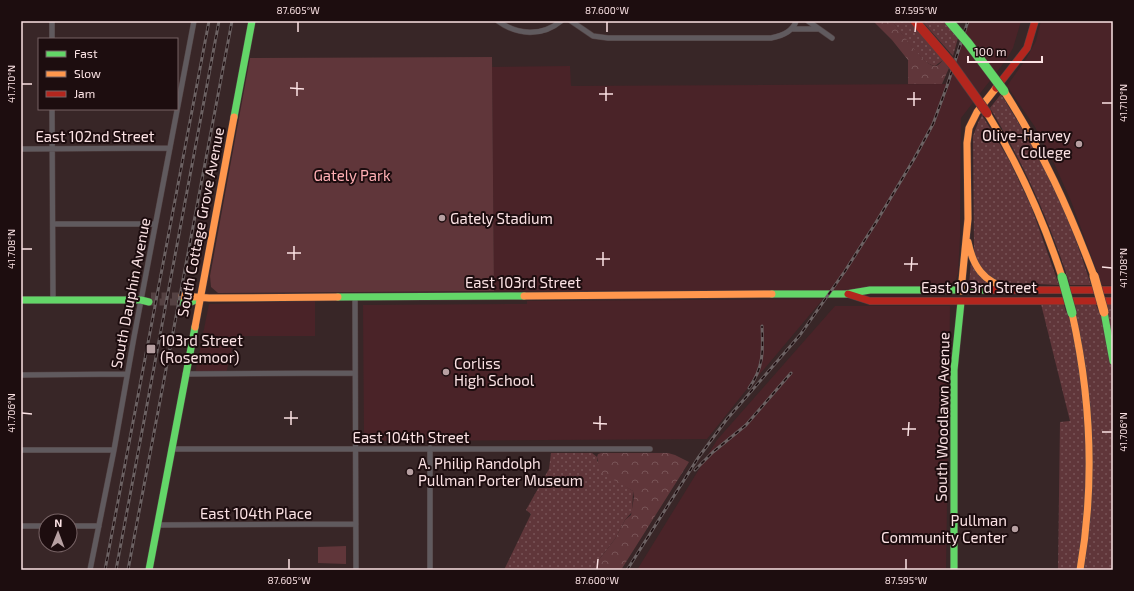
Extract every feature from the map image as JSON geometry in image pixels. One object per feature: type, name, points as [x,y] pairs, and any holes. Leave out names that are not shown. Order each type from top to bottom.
[{"type":"main road","name":"South Cottage Grove Avenue","points":[[149,570],[252,21]]},
{"type":"main road","points":[[916,21],[952,64],[1006,142],[1023,175],[1050,238],[1062,277],[1072,312],[1085,381],[1088,415],[1090,458],[1087,520],[1080,570]]},
{"type":"main road","points":[[949,21],[972,48],[1022,118],[1061,192],[1077,229],[1094,276],[1104,312],[1113,361]]},
{"type":"main road","name":"South Woodlawn Avenue","points":[[961,291],[968,219],[969,128],[977,112],[1027,48],[1035,21]]},
{"type":"main road","points":[[967,236],[976,268],[983,275],[1001,287],[1032,291]]},
{"type":"main road","name":"East 103rd Street","points":[[182,299],[191,302],[200,298],[846,294],[870,290],[1113,290]]},
{"type":"main road","name":"East 103rd Street","points":[[846,294],[870,301],[1113,301]]},
{"type":"main road","points":[[21,300],[147,299]]},
{"type":"main road","name":"South Woodlawn Avenue","points":[[954,570],[954,370],[961,302]]},
{"type":"street","points":[[52,21],[52,38]]},
{"type":"street","name":"South Dauphin Avenue","points":[[178,105],[194,21]]},
{"type":"street","points":[[498,21],[511,29],[526,33],[543,31],[552,28],[561,21]]},
{"type":"street","points":[[571,21],[587,33],[600,38],[771,38],[782,35],[791,29],[796,21]]},
{"type":"street","points":[[808,21],[832,38]]},
{"type":"street","points":[[791,29],[818,29]]},
{"type":"street","points":[[178,73],[184,73]]},
{"type":"street","points":[[52,110],[53,300]]},
{"type":"street","name":"South Dauphin Avenue","points":[[90,570],[114,450],[127,374],[147,299],[155,224],[177,110]]},
{"type":"street","name":"East 102nd Street","points":[[21,149],[170,148]]},
{"type":"street","points":[[53,224],[155,224]]},
{"type":"street","name":"South Woodlawn Avenue","points":[[961,291],[961,302]]},
{"type":"street","points":[[355,297],[356,570]]},
{"type":"street","points":[[185,374],[355,373]]},
{"type":"street","points":[[21,375],[127,374]]},
{"type":"street","points":[[430,448],[430,570]]},
{"type":"street","name":"East 104th Street","points":[[171,449],[650,449]]},
{"type":"street","points":[[21,450],[114,450]]},
{"type":"street","name":"East 104th Place","points":[[157,525],[356,524]]},
{"type":"street","points":[[21,526],[38,526]]},
{"type":"street","points":[[78,526],[99,526]]},
{"type":"shaded area","points":[[969,21],[1021,21],[1013,48],[1006,60],[961,118],[960,237],[958,273],[956,279],[950,285],[945,287],[837,290],[494,291],[492,67],[570,66],[571,86],[946,84]]},
{"type":"shaded area","name":"Olive-Harvey College","points":[[1041,21],[1113,21],[1113,285],[1102,285],[1071,201],[1053,161],[1035,127],[1007,86],[1026,59],[1036,41]]},
{"type":"shaded area","points":[[823,299],[707,439],[364,441],[363,305],[527,304],[527,301]]},
{"type":"shaded area","points":[[315,301],[315,336],[235,336],[226,374],[195,374],[209,304]]},
{"type":"shaded area","points":[[835,306],[950,306],[946,570],[637,570],[717,440]]},
{"type":"green space","points":[[873,21],[892,21],[919,55],[931,65],[936,66],[943,60],[949,68],[942,84],[908,84],[908,60],[892,40]]},
{"type":"green space","points":[[892,21],[909,21],[943,60],[935,66],[924,60]]},
{"type":"green space","points":[[922,21],[943,21],[958,38],[953,56]]},
{"type":"green space","name":"Gately Park","points":[[492,57],[494,291],[218,293],[211,287],[210,276],[250,58]]},
{"type":"green space","points":[[1001,94],[1032,145],[1055,189],[1072,229],[1091,285],[1070,285],[1045,216],[1025,172],[990,108]]},
{"type":"green space","points":[[982,115],[1008,158],[1031,206],[1059,285],[997,282],[988,278],[976,261],[974,249],[973,136]]},
{"type":"green space","points":[[971,262],[991,286],[976,286],[969,284]]},
{"type":"green space","points":[[1041,304],[1064,305],[1066,312],[1077,313],[1075,305],[1096,305],[1099,312],[1109,312],[1107,305],[1113,305],[1113,570],[1058,570],[1060,422],[1070,421]]},
{"type":"green space","points":[[551,453],[592,453],[597,457],[597,461],[625,486],[633,491],[632,512],[625,520],[615,539],[591,570],[504,570],[531,514],[526,510],[549,469]]},
{"type":"green space","points":[[668,453],[689,462],[621,570],[591,570],[615,539],[625,520],[631,515],[634,497],[633,491],[603,474],[600,470],[597,457],[598,454]]},
{"type":"green space","points":[[346,546],[346,564],[318,563],[318,547]]},
{"type":"tunnel","points":[[151,296],[182,296]]},
{"type":"tunnel","points":[[149,302],[181,302]]},
{"type":"railway","points":[[105,570],[209,21]]},
{"type":"railway","points":[[116,570],[219,21]]},
{"type":"railway","points":[[128,570],[232,21]]},
{"type":"railway","points":[[627,570],[698,458],[727,419],[800,335],[845,271],[875,224],[933,124],[968,21]]},
{"type":"railway","points":[[749,388],[758,373],[762,358],[762,326]]},
{"type":"railway","points":[[695,470],[713,452],[746,425],[791,373]]},
{"type":"traffic: fast","points":[[234,117],[252,21]]},
{"type":"traffic: fast","points":[[949,21],[968,43],[1004,91]]},
{"type":"traffic: fast","points":[[1062,277],[1072,313]]},
{"type":"traffic: fast","points":[[772,294],[846,294],[870,290],[989,290]]},
{"type":"traffic: fast","points":[[338,297],[524,296]]},
{"type":"traffic: fast","points":[[181,302],[191,302],[200,298]]},
{"type":"traffic: fast","points":[[21,300],[141,300],[149,302]]},
{"type":"traffic: fast","points":[[954,570],[954,370],[961,302]]},
{"type":"traffic: fast","points":[[1104,312],[1113,361]]},
{"type":"traffic: fast","points":[[149,570],[195,327]]},
{"type":"traffic: slow","points":[[961,291],[968,219],[967,143],[969,128],[977,112],[996,88]]},
{"type":"traffic: slow","points":[[1004,91],[1031,136],[1054,181],[1075,227],[1094,276]]},
{"type":"traffic: slow","points":[[987,113],[1020,172],[1047,234],[1062,277]]},
{"type":"traffic: slow","points":[[195,327],[234,117]]},
{"type":"traffic: slow","points":[[968,242],[970,251],[980,272],[992,282],[1008,288]]},
{"type":"traffic: slow","points":[[1094,276],[1104,312]]},
{"type":"traffic: slow","points":[[524,296],[772,294]]},
{"type":"traffic: slow","points":[[182,296],[209,298],[338,297]]},
{"type":"traffic: slow","points":[[1072,313],[1083,377],[1089,441],[1088,506],[1080,570]]},
{"type":"traffic: jam","points":[[915,21],[952,64],[987,113]]},
{"type":"traffic: jam","points":[[996,88],[1027,48],[1035,21]]},
{"type":"traffic: jam","points":[[989,290],[1113,290]]},
{"type":"traffic: jam","points":[[848,294],[870,301],[1113,301]]},
{"type":"place","name":"Olive-Harvey College","points":[[1079,144]]},
{"type":"place","name":"Gately Stadium","points":[[442,218]]},
{"type":"place","name":"103rd Street (Rosemoor)","points":[[151,349]]},
{"type":"place","name":"Corliss High School","points":[[446,372]]},
{"type":"place","name":"A. Philip Randolph Pullman Porter Museum","points":[[410,472]]},
{"type":"place","name":"Pullman Community Center","points":[[1015,529]]}]
